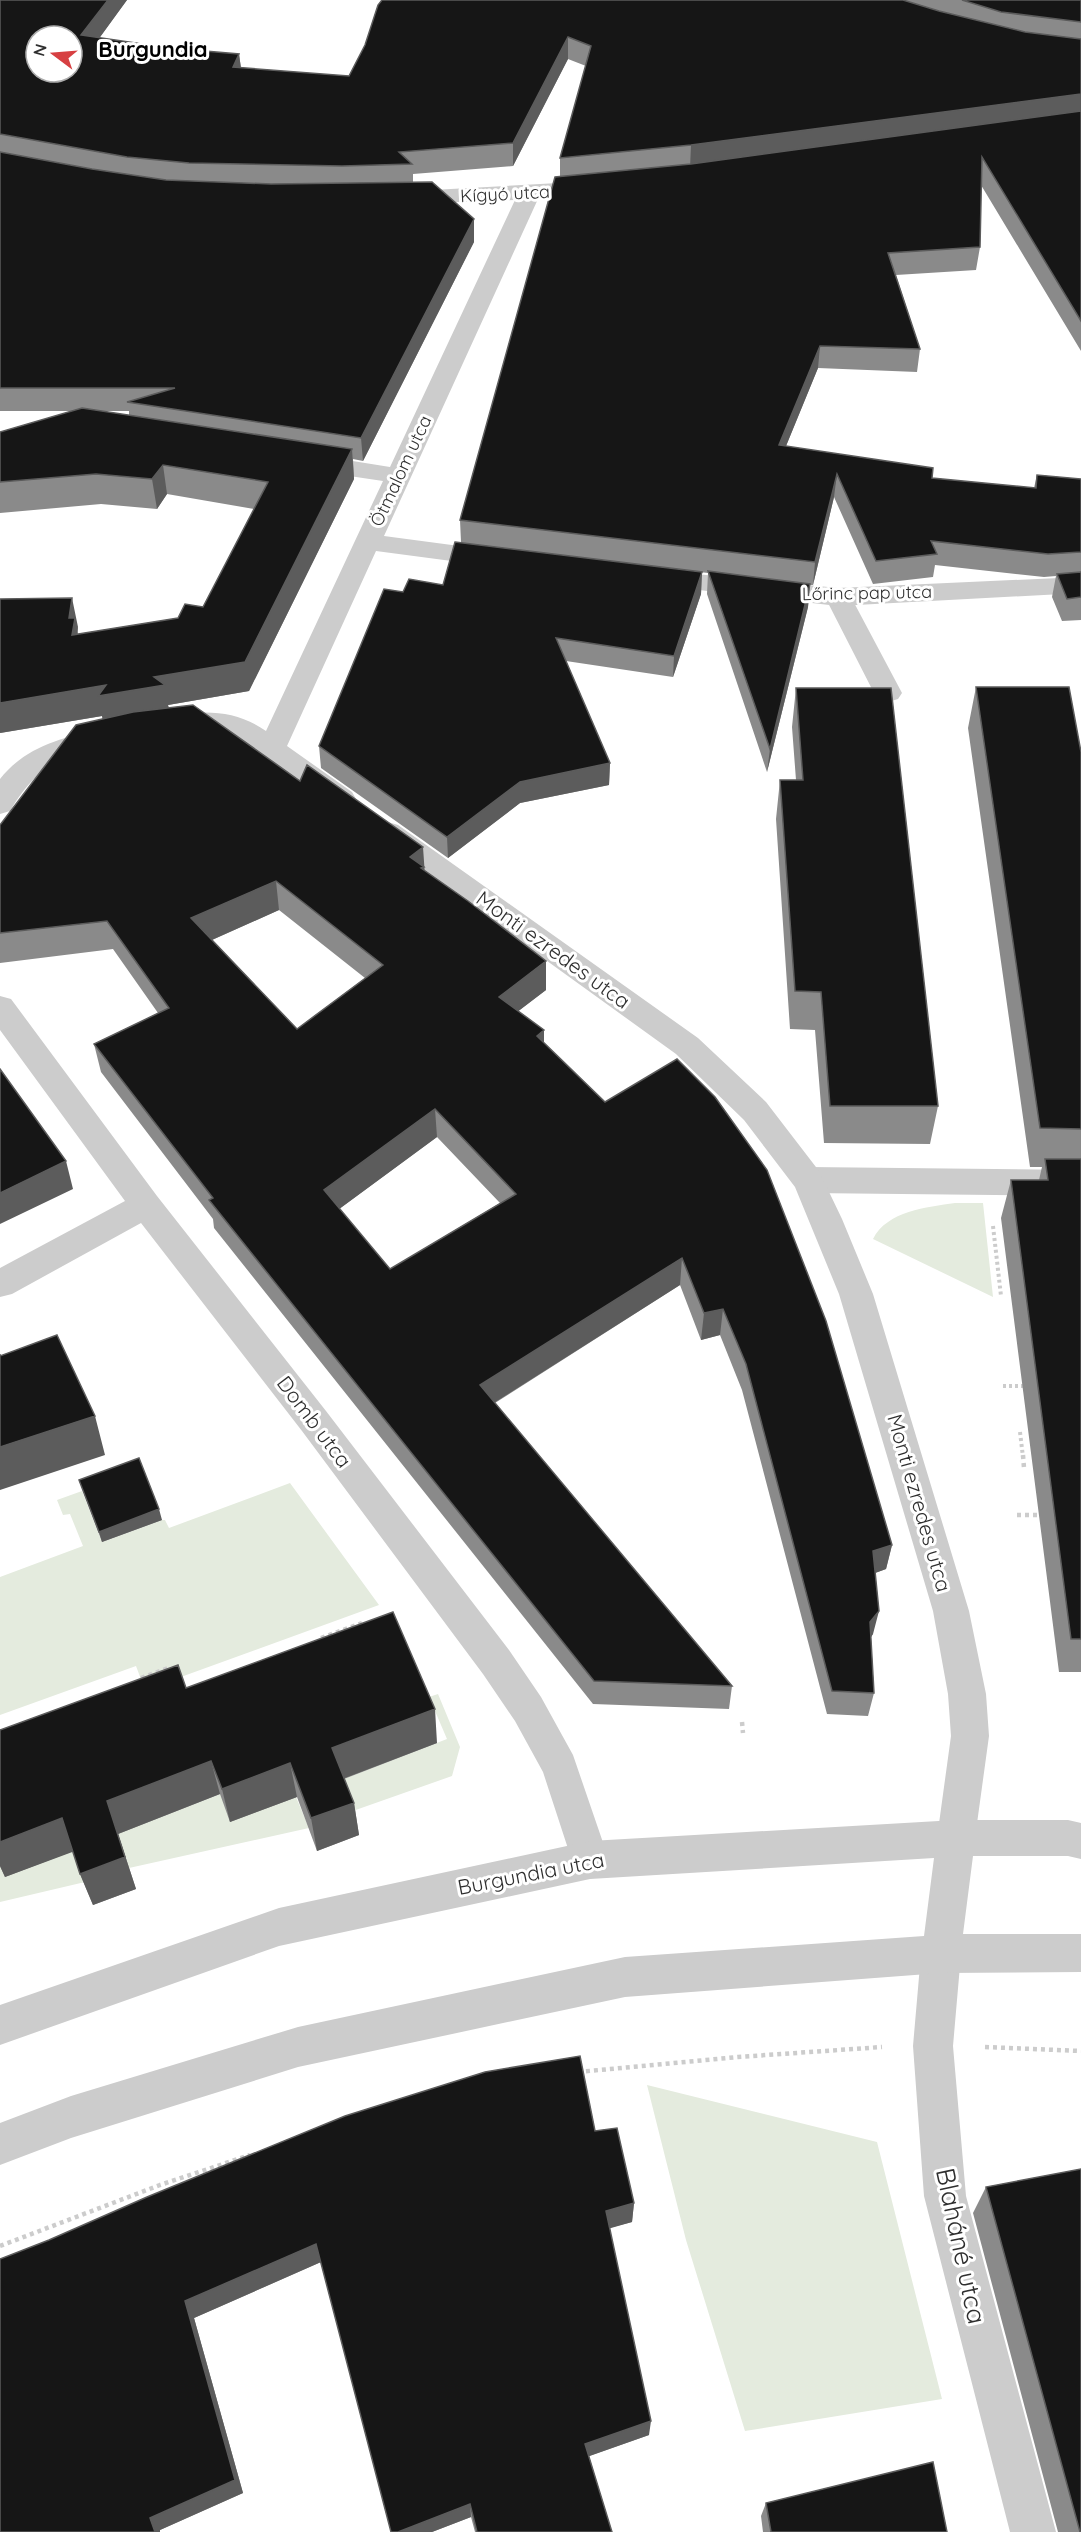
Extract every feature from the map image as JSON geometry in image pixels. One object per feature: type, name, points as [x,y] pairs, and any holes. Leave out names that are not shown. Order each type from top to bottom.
[{"type":"street","name":"Kígyó utca","points":[[387,198],[530,193],[613,186]]},
{"type":"street","name":"Ötmalom utca","points":[[272,748],[530,193]]},
{"type":"street","points":[[283,458],[399,476]]},
{"type":"street","points":[[368,542],[524,562]]},
{"type":"street","name":"Lőrinc pap utca","points":[[630,575],[838,597],[1081,585]]},
{"type":"street","points":[[838,597],[888,693]]},
{"type":"street","points":[[0,804],[18,777],[41,758],[76,744],[136,732],[208,722],[225,723],[245,729],[272,748]]},
{"type":"street","name":"Monti ezredes utca","points":[[272,748],[687,1046],[755,1111],[808,1180],[856,1294],[951,1611],[970,1714],[970,1736],[941,1954]]},
{"type":"street","name":"Domb utca","points":[[0,1007],[146,1205],[314,1421],[496,1662],[528,1708],[560,1767],[590,1860]]},
{"type":"street","points":[[808,1180],[1081,1183]]},
{"type":"street","points":[[0,1284],[146,1205]]},
{"type":"street","name":"Burgundia utca","points":[[0,2025],[279,1927],[590,1860],[956,1838],[1068,1838],[1081,1841]]},
{"type":"street","points":[[0,2144],[71,2117],[298,2047],[625,1977],[941,1954],[1081,1953]]},
{"type":"street","name":"Blaháné utca","points":[[941,1954],[933,2046],[945,2196],[1033,2532]]},
{"type":"path","points":[[992,1218],[1001,1296]]},
{"type":"path","points":[[1003,1386],[1023,1386]]},
{"type":"path","points":[[1020,1432],[1024,1468]]},
{"type":"path","points":[[1017,1515],[1040,1515]]},
{"type":"path","points":[[321,1638],[372,1620]]},
{"type":"path","points":[[141,1678],[171,1667]]},
{"type":"path","points":[[742,1722],[743,1733]]},
{"type":"path","points":[[572,2072],[846,2048]]},
{"type":"path","points":[[1072,2050],[1081,2051]]},
{"type":"path","points":[[0,2247],[160,2185],[262,2151]]},
{"type":"shaded area","points":[[955,1203],[983,1203],[993,1297],[873,1239],[879,1230],[898,1216],[920,1209]]},
{"type":"shaded area","points":[[290,1483],[379,1605],[145,1690],[136,1666],[0,1715],[0,1577],[83,1546],[70,1514],[63,1515],[57,1500],[82,1491],[102,1542],[162,1520],[165,1520],[169,1528]]},
{"type":"shaded area","points":[[438,1694],[460,1747],[452,1776],[350,1812],[338,1781],[447,1739],[429,1697]]},
{"type":"shaded area","points":[[220,1794],[296,1797],[309,1828],[129,1868],[117,1834]]},
{"type":"shaded area","points":[[75,1850],[85,1882],[0,1902],[0,1859]]},
{"type":"shaded area","points":[[647,2085],[877,2142],[942,2399],[745,2431],[686,2240]]},
{"type":"building","points":[[0,0],[108,0],[84,31],[84,24],[24,24],[24,84],[84,84],[84,35],[170,48],[239,54],[233,67],[349,76],[365,45],[378,5],[382,0],[903,0],[1025,32],[1081,39],[1081,94],[691,145],[560,158],[591,46],[568,37],[513,143],[399,152],[412,164],[342,166],[189,163],[127,157],[0,134]]},
{"type":"building","points":[[962,0],[1081,0],[1081,22],[1001,12]]},
{"type":"building","points":[[1081,111],[1081,321],[982,157],[980,247],[888,253],[920,349],[820,346],[779,445],[933,468],[932,478],[1036,488],[1037,475],[1081,479],[1081,552],[1048,554],[931,541],[937,554],[876,561],[837,474],[815,562],[460,520],[555,177],[691,164]]},
{"type":"building","points":[[0,152],[166,180],[271,184],[432,182],[474,219],[361,438],[127,402],[175,388],[0,388]]},
{"type":"building","points":[[82,408],[352,449],[245,662],[154,677],[165,685],[98,696],[106,685],[0,703],[0,599],[72,598],[69,618],[75,618],[72,635],[178,618],[185,604],[203,607],[268,482],[163,465],[152,479],[96,474],[0,482],[0,432]]},
{"type":"building","points":[[455,542],[702,572],[674,656],[556,638],[610,763],[520,782],[447,837],[319,746],[384,589],[403,592],[409,579],[443,585]]},
{"type":"building","points":[[708,571],[810,584],[770,749]]},
{"type":"building","points":[[1081,572],[1081,597],[1067,599],[1057,574]]},
{"type":"building","points":[[976,687],[1069,687],[1081,752],[1081,1129],[1040,1128]]},
{"type":"building","points":[[796,688],[891,688],[938,1106],[830,1106],[821,992],[795,991],[780,780],[803,780]]},
{"type":"building","points":[[193,705],[300,781],[307,765],[423,847],[410,857],[424,867],[421,868],[546,961],[499,997],[544,1030],[537,1036],[605,1102],[677,1059],[715,1097],[767,1170],[826,1321],[892,1545],[873,1551],[879,1611],[870,1622],[874,1693],[832,1691],[746,1364],[723,1309],[704,1313],[682,1258],[480,1385],[732,1686],[594,1681],[209,1200],[213,1198],[94,1044],[169,1008],[107,921],[0,933],[0,825],[76,725],[133,712]],"holes":[[[276,881],[383,965],[297,1029],[191,918]],[[435,1109],[516,1194],[390,1269],[324,1190]]]},
{"type":"building","points":[[0,1069],[66,1161],[0,1193]]},
{"type":"building","points":[[1045,1159],[1081,1159],[1081,1639],[1071,1639],[1011,1180],[1048,1180]]},
{"type":"building","points":[[57,1335],[95,1416],[0,1447],[0,1356]]},
{"type":"building","points":[[139,1458],[159,1509],[99,1532],[79,1480]]},
{"type":"building","points":[[393,1612],[435,1709],[332,1748],[354,1803],[311,1818],[290,1763],[222,1789],[211,1761],[107,1801],[125,1857],[80,1874],[62,1818],[0,1842],[0,1730],[178,1665],[186,1688]]},
{"type":"building","points":[[580,2056],[595,2131],[617,2128],[634,2203],[606,2211],[651,2421],[585,2444],[612,2532],[477,2532],[470,2504],[398,2532],[391,2532],[316,2244],[185,2301],[235,2480],[150,2518],[155,2532],[0,2532],[0,2259],[345,2116],[485,2072]]},
{"type":"building","points":[[1081,2169],[1081,2532],[1080,2532],[986,2187]]},
{"type":"building","points":[[933,2462],[947,2532],[771,2532],[766,2503]]},
{"type":"district","name":"Burgundia","points":[[153,49]]}]
